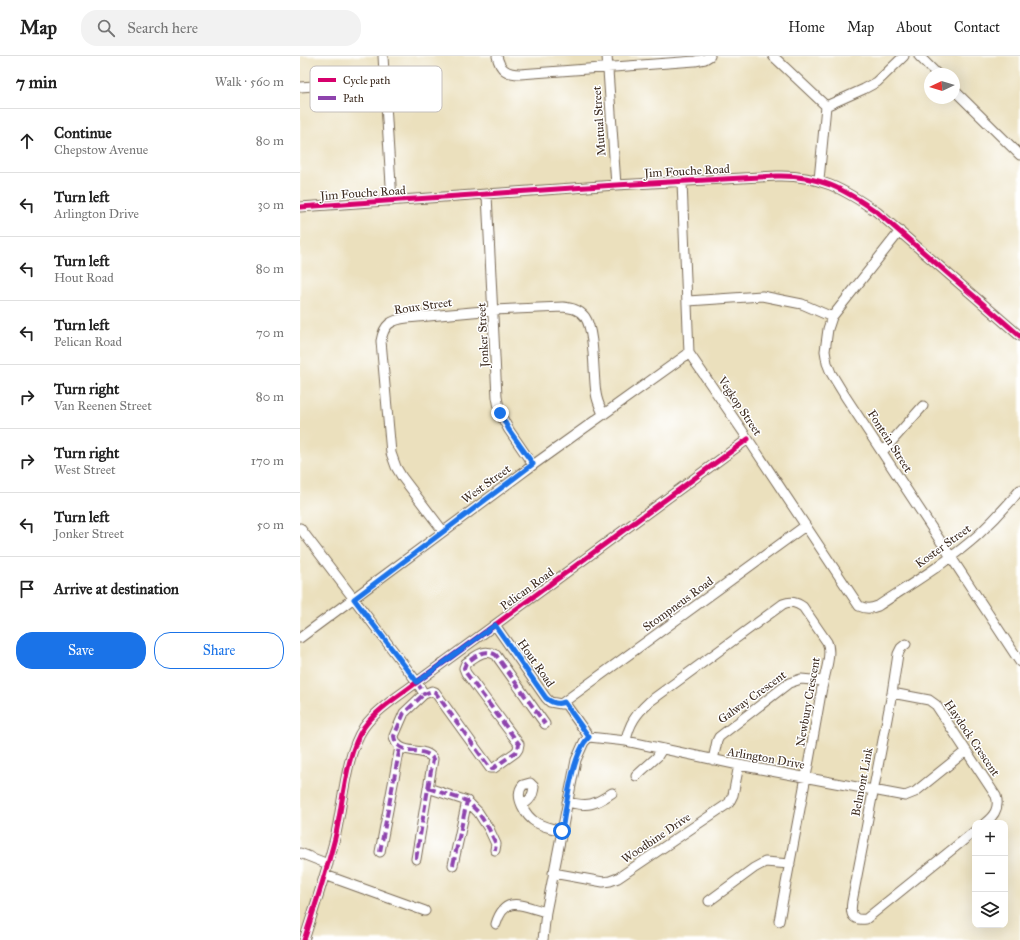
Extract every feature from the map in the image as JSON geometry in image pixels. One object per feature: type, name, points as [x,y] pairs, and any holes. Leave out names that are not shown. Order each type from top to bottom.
[{"type":"street","points":[[383,56],[384,66]]},
{"type":"street","points":[[497,56],[502,69],[510,74],[695,61],[705,59],[710,56]]},
{"type":"street","name":"Mutual Street","points":[[607,56],[616,185]]},
{"type":"street","points":[[773,56],[826,106]]},
{"type":"street","points":[[826,106],[877,82],[904,56]]},
{"type":"street","points":[[919,56],[931,68]]},
{"type":"street","points":[[300,87],[310,86]]},
{"type":"street","points":[[960,96],[1020,155]]},
{"type":"street","points":[[819,180],[826,106]]},
{"type":"street","points":[[387,112],[392,201]]},
{"type":"street","name":"Jim Fouche Road","points":[[300,208],[616,185],[786,176],[819,180],[853,195],[878,212],[1020,336]]},
{"type":"street","points":[[682,182],[689,353]]},
{"type":"street","name":"Jonker Street","points":[[487,195],[494,310],[497,398],[500,413],[509,430],[533,464]]},
{"type":"street","name":"Fontein Street","points":[[900,232],[832,317],[828,329],[825,351],[827,362],[831,373],[1020,662]]},
{"type":"street","points":[[688,301],[762,296],[802,304],[832,317]]},
{"type":"street","name":"Roux Street","points":[[443,531],[402,477],[393,459],[389,446],[381,350],[382,334],[390,323],[396,320],[494,310],[563,307],[573,308],[580,312],[588,323],[595,392],[603,414]]},
{"type":"street","name":"West Street","points":[[300,638],[533,464],[689,353]]},
{"type":"street","name":"Vegkop Street","points":[[689,353],[859,606],[865,609],[870,609]]},
{"type":"street","points":[[883,452],[923,406]]},
{"type":"street","name":"Pelican Road","points":[[304,940],[328,864],[350,759],[360,735],[370,720],[379,711],[417,682],[748,439]]},
{"type":"street","name":"Koster Street","points":[[870,609],[878,606],[951,556],[977,536],[993,521],[1020,490]]},
{"type":"street","name":"Stompneus Road","points":[[564,702],[805,526]]},
{"type":"street","points":[[300,528],[417,682],[424,694]]},
{"type":"street","name":"Newbury Crescent","points":[[626,742],[628,731],[633,720],[638,712],[649,702],[788,602],[798,603],[803,607],[829,646],[829,657],[823,681],[780,921]]},
{"type":"street","name":"Hout Road","points":[[495,625],[546,698],[550,702],[554,703],[561,704],[564,702]]},
{"type":"street","name":"Belmont Link","points":[[906,644],[898,654],[892,693],[850,910],[853,916],[857,919],[866,919],[972,833]]},
{"type":"street","points":[[416,859],[434,759],[432,756],[425,753],[407,750],[397,744],[394,736],[404,713],[424,694],[432,691],[435,692],[490,768],[494,768],[516,752],[519,744],[466,673],[464,668],[466,663],[486,651],[496,655],[545,724]]},
{"type":"street","name":"Galway Crescent","points":[[713,760],[719,737],[789,683],[800,679],[823,681]]},
{"type":"street","name":"Haydock Crescent","points":[[892,693],[933,702],[998,800],[995,814],[988,820]]},
{"type":"street","points":[[543,940],[546,912],[576,760],[584,742],[589,737],[564,702]]},
{"type":"street","name":"Arlington Drive","points":[[589,737],[626,742],[905,796],[912,794],[966,751]]},
{"type":"street","points":[[380,852],[400,747]]},
{"type":"street","points":[[636,776],[657,757],[662,749]]},
{"type":"street","name":"Woodbine Drive","points":[[554,873],[602,882],[618,878],[729,803],[733,795],[739,765]]},
{"type":"street","points":[[428,788],[467,801],[478,812],[490,829],[496,844],[495,850]]},
{"type":"street","points":[[567,802],[581,805],[596,804],[612,793]]},
{"type":"street","points":[[453,865],[467,801]]},
{"type":"street","points":[[522,804],[535,822],[562,831]]},
{"type":"street","points":[[300,853],[328,864]]},
{"type":"street","points":[[709,901],[754,868],[765,862],[790,864]]},
{"type":"street","points":[[325,875],[425,911]]},
{"type":"street","points":[[496,924],[499,913],[508,906],[515,904],[546,912]]},
{"type":"marked path","points":[[417,682],[424,694],[432,691],[435,692],[492,769],[516,752],[519,744],[466,673],[464,668],[466,663],[480,654],[487,652],[496,655],[545,724]]},
{"type":"marked path","points":[[416,859],[433,759],[424,753],[400,747],[396,743],[394,736],[404,713],[424,694]]},
{"type":"marked path","points":[[380,852],[400,747]]},
{"type":"marked path","points":[[428,788],[467,801],[478,812],[489,829],[496,844],[495,850]]},
{"type":"marked path","points":[[453,865],[467,801]]},
{"type":"cycle path","points":[[300,207],[616,185],[777,176],[806,178],[842,190],[877,212],[1020,336]]},
{"type":"cycle path","points":[[304,940],[335,838],[345,781],[353,752],[358,738],[369,720],[396,698],[748,439]]},
{"type":"route","points":[[500,413],[509,430],[533,464],[354,599],[417,682],[495,625],[546,698],[550,702],[554,703],[561,704],[564,702],[589,737],[584,742],[576,760],[562,831]]}]
